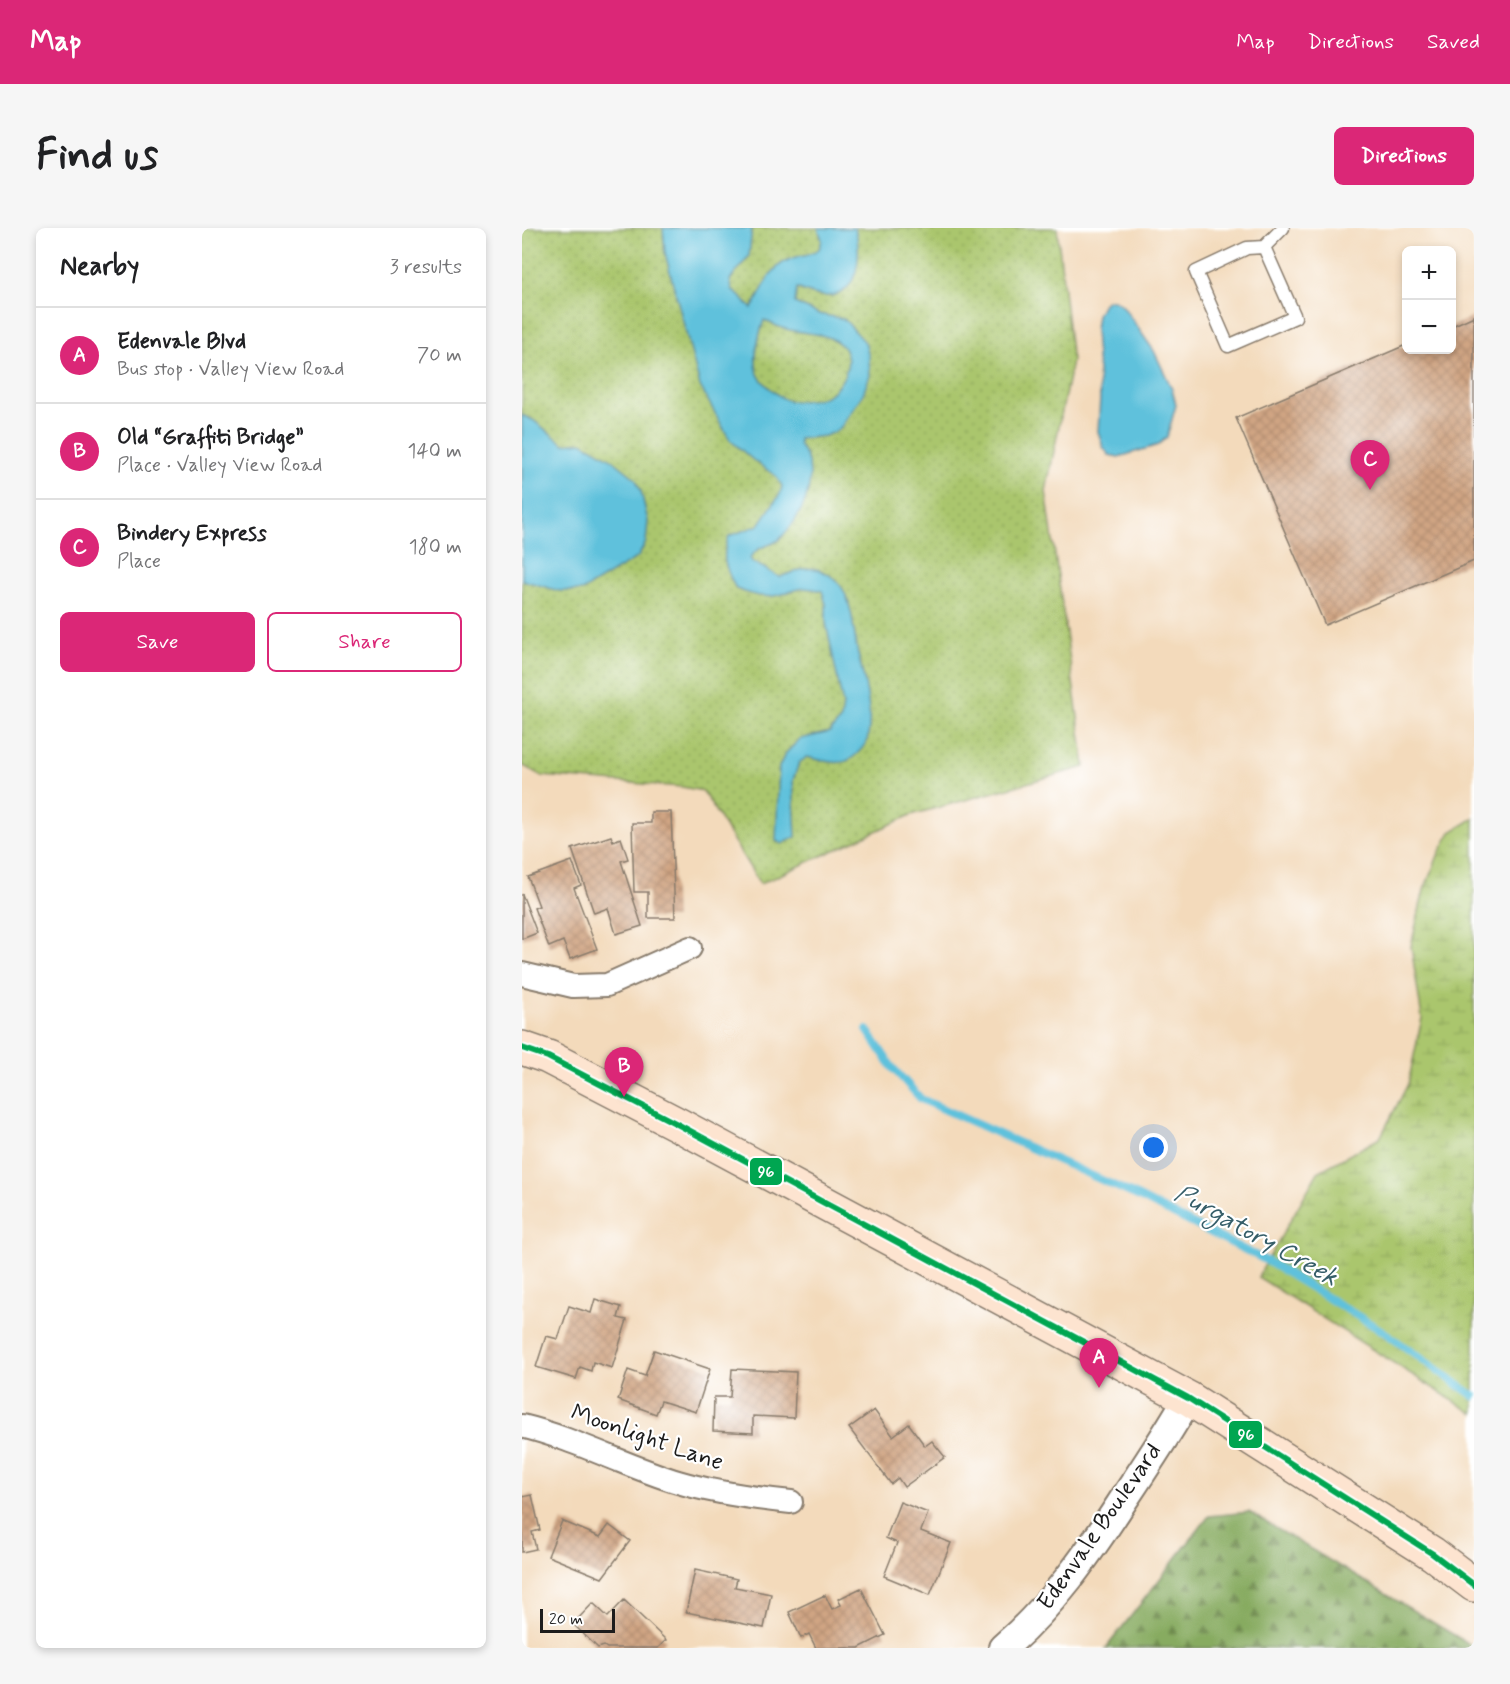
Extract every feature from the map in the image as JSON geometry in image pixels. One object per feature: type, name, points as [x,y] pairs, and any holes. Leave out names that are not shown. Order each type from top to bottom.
[{"type":"main road","points":[[522,1048],[548,1058],[679,1125],[1188,1398],[1433,1554],[1474,1585]]},
{"type":"street","points":[[522,974],[573,986],[607,986],[690,948]]},
{"type":"street","name":"Edenvale Boulevard","points":[[1003,1648],[1028,1627],[1058,1593],[1112,1518],[1188,1398]]},
{"type":"street","name":"Moonlight Lane","points":[[522,1426],[551,1433],[677,1482],[734,1496],[791,1502]]},
{"type":"lane","points":[[1264,247],[1295,317],[1228,346],[1196,272],[1246,248],[1264,247],[1283,228]]},
{"type":"green space","points":[[522,228],[1057,228],[1072,361],[1046,491],[1085,767],[911,815],[760,884],[703,791],[682,787],[542,776],[522,765]]},
{"type":"green space","points":[[1474,818],[1474,1414],[1258,1277],[1318,1172],[1380,1138],[1408,1084],[1422,1018],[1411,946],[1424,890],[1439,853],[1451,832]]},
{"type":"green space","points":[[1249,1512],[1474,1648],[1106,1648],[1209,1516]]},
{"type":"water","points":[[663,228],[752,228],[749,256],[730,280],[732,289],[752,308],[775,269],[788,260],[819,249],[822,240],[818,228],[855,228],[857,238],[858,261],[852,282],[837,294],[825,296],[814,295],[797,288],[795,303],[819,314],[844,319],[865,342],[870,375],[863,394],[839,430],[825,436],[799,439],[799,445],[806,455],[809,466],[810,478],[805,501],[794,522],[781,538],[759,549],[750,558],[753,563],[780,577],[802,570],[818,570],[827,573],[842,588],[851,612],[867,692],[868,736],[860,751],[847,761],[830,762],[807,757],[799,763],[793,780],[796,837],[782,844],[776,841],[779,767],[785,754],[800,739],[830,732],[841,719],[843,705],[826,623],[826,604],[822,591],[808,588],[773,596],[747,593],[736,589],[729,575],[725,563],[725,551],[729,536],[759,525],[780,494],[782,486],[776,476],[730,440],[700,386],[665,253]],"holes":[[[764,320],[786,329],[824,336],[842,346],[848,360],[847,368],[834,390],[821,398],[789,401],[767,386],[756,368],[757,347]]]},
{"type":"water","points":[[1108,300],[1114,300],[1122,305],[1154,351],[1172,389],[1176,405],[1167,437],[1158,445],[1119,457],[1109,455],[1103,447],[1098,432],[1100,398],[1095,330],[1097,315],[1102,305]]},
{"type":"water","points":[[522,415],[533,420],[564,444],[582,442],[610,458],[635,478],[641,491],[648,521],[646,542],[638,557],[582,591],[559,591],[522,580]]},
{"type":"building","points":[[1474,316],[1474,561],[1325,625],[1236,418],[1402,347],[1402,354],[1456,354],[1456,324]]},
{"type":"building","points":[[651,812],[671,812],[675,918],[648,918],[648,892],[634,892],[632,823],[651,823]]},
{"type":"building","points":[[611,836],[613,841],[621,838],[628,859],[621,861],[642,926],[616,934],[608,908],[594,913],[572,849]]},
{"type":"building","points":[[572,861],[581,885],[574,888],[597,949],[570,959],[563,941],[549,947],[534,908],[539,906],[528,877]]},
{"type":"building","points":[[522,894],[537,933],[522,939]]},
{"type":"building","points":[[595,1299],[621,1307],[618,1318],[627,1320],[612,1368],[593,1362],[591,1371],[580,1367],[576,1379],[536,1367],[546,1336],[558,1339],[569,1306],[591,1313]]},
{"type":"building","points":[[654,1350],[710,1369],[696,1412],[661,1401],[656,1414],[618,1400],[628,1370],[645,1376]]},
{"type":"building","points":[[732,1369],[796,1372],[794,1418],[753,1416],[753,1433],[713,1431],[714,1397],[730,1397]]},
{"type":"building","points":[[874,1410],[893,1436],[909,1424],[925,1446],[932,1441],[945,1457],[904,1487],[898,1478],[891,1484],[849,1428]]},
{"type":"building","points":[[532,1495],[540,1530],[532,1532],[536,1549],[522,1552],[522,1497]]},
{"type":"building","points":[[900,1502],[928,1513],[921,1531],[951,1543],[930,1595],[884,1576],[897,1543],[886,1538]]},
{"type":"building","points":[[562,1521],[600,1537],[609,1525],[630,1541],[602,1578],[548,1556]]},
{"type":"building","points":[[695,1570],[737,1579],[735,1587],[771,1594],[764,1628],[686,1612]]},
{"type":"building","points":[[861,1588],[885,1635],[859,1648],[816,1648],[809,1634],[801,1638],[789,1612],[825,1595],[832,1609],[841,1605],[838,1599]]},
{"type":"building","points":[[624,1600],[666,1640],[658,1648],[607,1648],[604,1646],[598,1648],[573,1624],[593,1603],[608,1617]]},
{"type":"waterway","name":"Purgatory Creek","points":[[867,1030],[892,1067],[921,1099],[1135,1195],[1267,1261],[1384,1332],[1474,1396]]},
{"type":"transit line","name":"96","points":[[522,1048],[548,1057],[679,1125],[1188,1398],[1433,1554],[1474,1585]]},
{"type":"place","name":"Bindery Express","points":[[1370,490]]},
{"type":"place","name":"Old “Graffiti Bridge”","points":[[624,1097]]},
{"type":"place","name":"Edenvale Blvd","points":[[1099,1388]]}]
